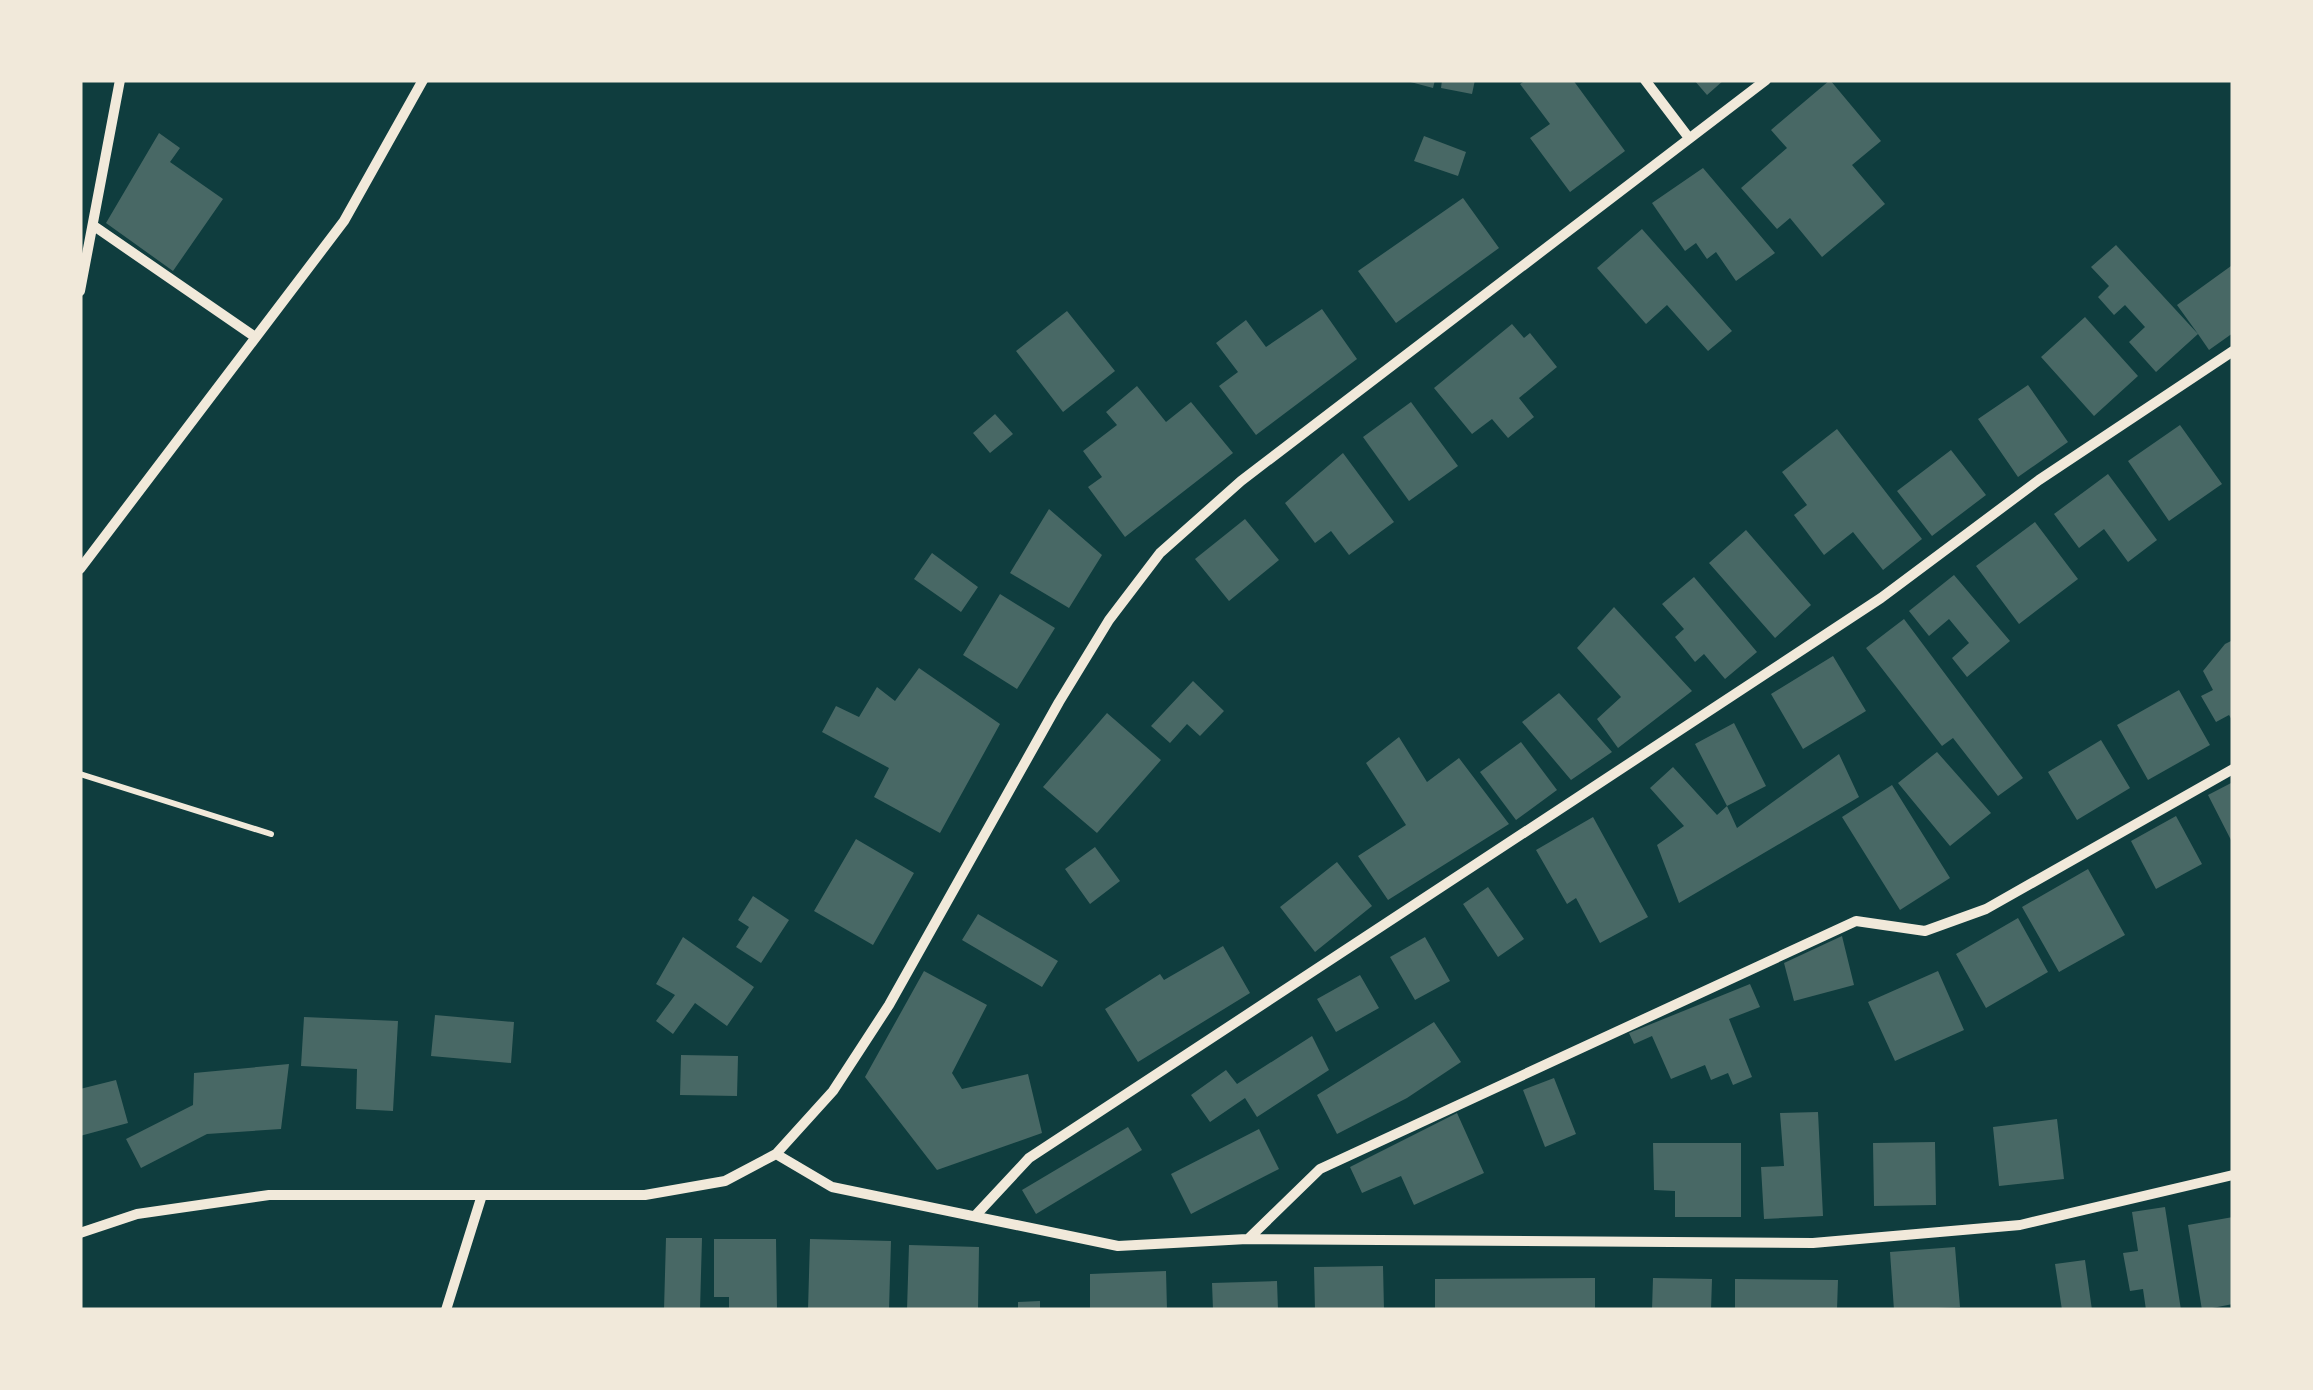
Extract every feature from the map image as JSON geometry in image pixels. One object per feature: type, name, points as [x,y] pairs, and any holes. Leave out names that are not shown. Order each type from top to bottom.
[{"type":"street","points":[[80,291],[120,80]]},
{"type":"street","points":[[80,569],[344,222],[423,80]]},
{"type":"street","points":[[1645,80],[1689,138]]},
{"type":"street","points":[[80,1233],[137,1214],[270,1195],[645,1194],[725,1181],[776,1154],[834,1091],[889,1005],[1059,702],[1109,620],[1160,553],[1241,481],[1766,80]]},
{"type":"street","points":[[94,226],[255,337]]},
{"type":"street","points":[[975,1216],[1029,1158],[1880,598],[2039,480],[2233,351]]},
{"type":"street","points":[[1247,1240],[1320,1169],[1856,921],[1925,931],[1986,908],[2233,770]]},
{"type":"street","points":[[776,1154],[832,1187],[1118,1246],[1247,1240],[1813,1243],[2020,1225],[2233,1174]]},
{"type":"street","points":[[446,1310],[482,1195]]},
{"type":"path","points":[[80,774],[271,834]]},
{"type":"building","points":[[1403,80],[1435,80],[1433,88]]},
{"type":"building","points":[[1442,80],[1475,80],[1472,94],[1441,88]]},
{"type":"building","points":[[1526,80],[1573,80],[1625,151],[1570,192],[1530,138],[1550,124],[1520,84]]},
{"type":"building","points":[[1694,80],[1724,80],[1707,95]]},
{"type":"building","points":[[1830,80],[1881,141],[1852,165],[1885,204],[1822,257],[1790,218],[1777,229],[1741,188],[1787,148],[1771,130]]},
{"type":"building","points":[[159,133],[180,148],[170,162],[223,199],[173,271],[106,223]]},
{"type":"building","points":[[1424,136],[1466,152],[1458,176],[1414,161]]},
{"type":"building","points":[[1703,168],[1775,253],[1736,281],[1716,252],[1707,259],[1696,243],[1685,251],[1652,203]]},
{"type":"building","points":[[1463,198],[1499,248],[1396,323],[1358,271]]},
{"type":"building","points":[[1642,229],[1732,331],[1708,351],[1667,305],[1646,324],[1597,268]]},
{"type":"building","points":[[2116,245],[2198,334],[2156,372],[2129,342],[2145,327],[2125,305],[2114,315],[2098,297],[2109,286],[2091,267]]},
{"type":"building","points":[[2231,266],[2233,333],[2209,350],[2177,305]]},
{"type":"building","points":[[1322,309],[1357,359],[1256,435],[1219,386],[1238,372],[1216,343],[1246,320],[1266,347]]},
{"type":"building","points":[[1067,311],[1115,371],[1063,412],[1016,351]]},
{"type":"building","points":[[2085,317],[2138,376],[2094,416],[2041,357]]},
{"type":"building","points":[[1512,324],[1524,338],[1530,333],[1557,367],[1519,398],[1534,417],[1508,438],[1492,419],[1472,434],[1434,388]]},
{"type":"building","points":[[2028,385],[2068,442],[2018,477],[1978,419]]},
{"type":"building","points":[[1137,386],[1166,422],[1191,402],[1233,453],[1125,537],[1088,487],[1102,477],[1083,451],[1117,425],[1106,412]]},
{"type":"building","points":[[1411,402],[1458,466],[1409,501],[1363,437]]},
{"type":"building","points":[[995,414],[1013,434],[990,453],[973,433]]},
{"type":"building","points":[[2180,425],[2222,484],[2169,521],[2128,461]]},
{"type":"building","points":[[1837,429],[1922,539],[1883,570],[1853,532],[1824,555],[1794,515],[1807,505],[1782,472]]},
{"type":"building","points":[[1951,450],[1986,495],[1932,536],[1897,491]]},
{"type":"building","points":[[1343,453],[1394,522],[1349,555],[1331,531],[1315,543],[1285,503]]},
{"type":"building","points":[[2108,474],[2157,540],[2128,562],[2104,529],[2079,548],[2054,514]]},
{"type":"building","points":[[1049,509],[1102,555],[1069,608],[1010,573]]},
{"type":"building","points":[[1245,519],[1279,560],[1229,601],[1195,559]]},
{"type":"building","points":[[2035,522],[2078,579],[2019,624],[1976,566]]},
{"type":"building","points":[[1746,530],[1811,605],[1775,638],[1709,563]]},
{"type":"building","points":[[932,553],[978,587],[961,612],[914,579]]},
{"type":"building","points":[[1954,575],[2010,641],[1967,677],[1952,658],[1969,643],[1949,619],[1929,636],[1909,611]]},
{"type":"building","points":[[1694,577],[1757,652],[1725,679],[1704,654],[1695,662],[1675,637],[1684,629],[1662,604]]},
{"type":"building","points":[[1000,594],[1055,628],[1017,689],[963,655]]},
{"type":"building","points":[[1614,607],[1692,691],[1618,748],[1597,719],[1621,697],[1577,648]]},
{"type":"building","points":[[1904,619],[2023,778],[1998,796],[1953,738],[1942,746],[1866,648]]},
{"type":"building","points":[[2233,640],[2233,722],[2229,715],[2216,722],[2201,696],[2213,690],[2203,671]]},
{"type":"building","points":[[1833,656],[1866,711],[1803,749],[1771,694]]},
{"type":"building","points":[[919,668],[1000,724],[940,833],[874,797],[889,768],[822,732],[836,706],[859,717],[877,687],[895,701]]},
{"type":"building","points":[[1193,681],[1224,711],[1200,736],[1187,724],[1170,743],[1151,726]]},
{"type":"building","points":[[2179,690],[2210,745],[2148,780],[2117,725]]},
{"type":"building","points":[[1559,693],[1612,752],[1571,780],[1522,722]]},
{"type":"building","points":[[1107,713],[1161,760],[1097,833],[1043,787]]},
{"type":"building","points":[[1734,723],[1766,786],[1727,806],[1695,744]]},
{"type":"building","points":[[1399,737],[1427,782],[1459,758],[1509,824],[1388,900],[1358,856],[1406,825],[1366,763]]},
{"type":"building","points":[[2101,740],[2130,788],[2077,820],[2048,772]]},
{"type":"building","points":[[1521,742],[1557,790],[1516,820],[1480,772]]},
{"type":"building","points":[[1937,752],[1991,813],[1950,846],[1898,783]]},
{"type":"building","points":[[1839,754],[1859,797],[1679,903],[1657,845],[1684,826],[1650,788],[1673,767],[1717,815],[1727,806],[1737,828]]},
{"type":"building","points":[[2233,782],[2233,844],[2208,795]]},
{"type":"building","points":[[1892,785],[1950,878],[1900,910],[1842,817]]},
{"type":"building","points":[[2176,816],[2202,864],[2156,889],[2131,841]]},
{"type":"building","points":[[1593,817],[1648,917],[1600,943],[1576,898],[1567,904],[1536,850]]},
{"type":"building","points":[[856,839],[914,873],[873,945],[814,911]]},
{"type":"building","points":[[1095,847],[1120,881],[1090,904],[1065,869]]},
{"type":"building","points":[[1337,862],[1372,906],[1315,952],[1280,907]]},
{"type":"building","points":[[2088,869],[2125,935],[2059,972],[2022,907]]},
{"type":"building","points":[[1488,887],[1524,939],[1498,957],[1463,904]]},
{"type":"building","points":[[753,896],[789,920],[761,963],[736,947],[749,927],[738,920]]},
{"type":"building","points":[[978,914],[1058,961],[1042,987],[962,940]]},
{"type":"building","points":[[2018,918],[2048,972],[1986,1008],[1956,954]]},
{"type":"building","points":[[1842,936],[1854,985],[1794,1001],[1784,963]]},
{"type":"building","points":[[683,937],[754,987],[727,1026],[695,1003],[673,1034],[656,1021],[675,995],[656,984]]},
{"type":"building","points":[[1425,937],[1450,981],[1415,1000],[1390,957]]},
{"type":"building","points":[[1223,946],[1250,993],[1138,1062],[1105,1009],[1160,974],[1164,980]]},
{"type":"building","points":[[924,971],[987,1005],[952,1073],[962,1089],[1028,1074],[1042,1133],[937,1170],[865,1077]]},
{"type":"building","points":[[1938,971],[1964,1030],[1895,1061],[1868,1002]]},
{"type":"building","points":[[1360,975],[1379,1008],[1336,1032],[1317,999]]},
{"type":"building","points":[[1750,984],[1760,1007],[1729,1019],[1752,1077],[1733,1085],[1728,1073],[1711,1080],[1705,1065],[1671,1079],[1652,1036],[1634,1044],[1629,1033]]},
{"type":"building","points":[[435,1015],[514,1022],[511,1063],[431,1056]]},
{"type":"building","points":[[304,1017],[398,1021],[393,1111],[356,1109],[357,1069],[301,1066]]},
{"type":"building","points":[[1434,1022],[1461,1062],[1407,1098],[1337,1134],[1317,1095]]},
{"type":"building","points":[[1312,1036],[1329,1070],[1257,1117],[1245,1098],[1210,1122],[1191,1095],[1226,1070],[1237,1084]]},
{"type":"building","points":[[681,1055],[738,1056],[737,1096],[680,1095]]},
{"type":"building","points":[[289,1064],[281,1129],[207,1134],[141,1168],[126,1139],[193,1105],[194,1073]]},
{"type":"building","points":[[1554,1078],[1576,1134],[1545,1147],[1523,1090]]},
{"type":"building","points":[[116,1080],[128,1123],[80,1136],[80,1089]]},
{"type":"building","points":[[1818,1112],[1823,1216],[1764,1219],[1761,1167],[1784,1166],[1780,1113]]},
{"type":"building","points":[[1457,1113],[1484,1173],[1414,1205],[1401,1176],[1362,1193],[1350,1167]]},
{"type":"building","points":[[2057,1119],[2064,1179],[1999,1186],[1993,1127]]},
{"type":"building","points":[[1128,1127],[1142,1150],[1036,1214],[1022,1190]]},
{"type":"building","points":[[1259,1129],[1279,1169],[1191,1214],[1171,1174]]},
{"type":"building","points":[[1935,1142],[1936,1205],[1874,1206],[1873,1143]]},
{"type":"building","points":[[1653,1143],[1741,1143],[1741,1217],[1675,1217],[1675,1191],[1654,1190]]},
{"type":"building","points":[[2165,1207],[2181,1310],[2146,1310],[2143,1289],[2130,1291],[2123,1253],[2138,1251],[2132,1212]]},
{"type":"building","points":[[2233,1217],[2233,1304],[2202,1310],[2188,1225]]},
{"type":"building","points":[[666,1238],[702,1238],[700,1310],[664,1310]]},
{"type":"building","points":[[714,1239],[776,1239],[777,1310],[729,1310],[729,1297],[714,1297]]},
{"type":"building","points":[[810,1239],[891,1241],[889,1310],[808,1310]]},
{"type":"building","points":[[909,1245],[979,1247],[978,1310],[907,1310]]},
{"type":"building","points":[[1955,1247],[1960,1307],[1894,1310],[1890,1252]]},
{"type":"building","points":[[2085,1260],[2092,1310],[2062,1310],[2055,1264]]},
{"type":"building","points":[[1383,1266],[1384,1310],[1315,1310],[1314,1267]]},
{"type":"building","points":[[1166,1271],[1167,1310],[1090,1310],[1090,1274]]},
{"type":"building","points":[[1595,1278],[1595,1310],[1435,1310],[1435,1279]]},
{"type":"building","points":[[1653,1278],[1712,1279],[1711,1310],[1652,1310]]},
{"type":"building","points":[[1735,1279],[1838,1280],[1837,1310],[1735,1310]]},
{"type":"building","points":[[1277,1281],[1278,1310],[1213,1310],[1212,1283]]},
{"type":"building","points":[[1040,1301],[1040,1310],[1018,1310],[1018,1302]]}]
